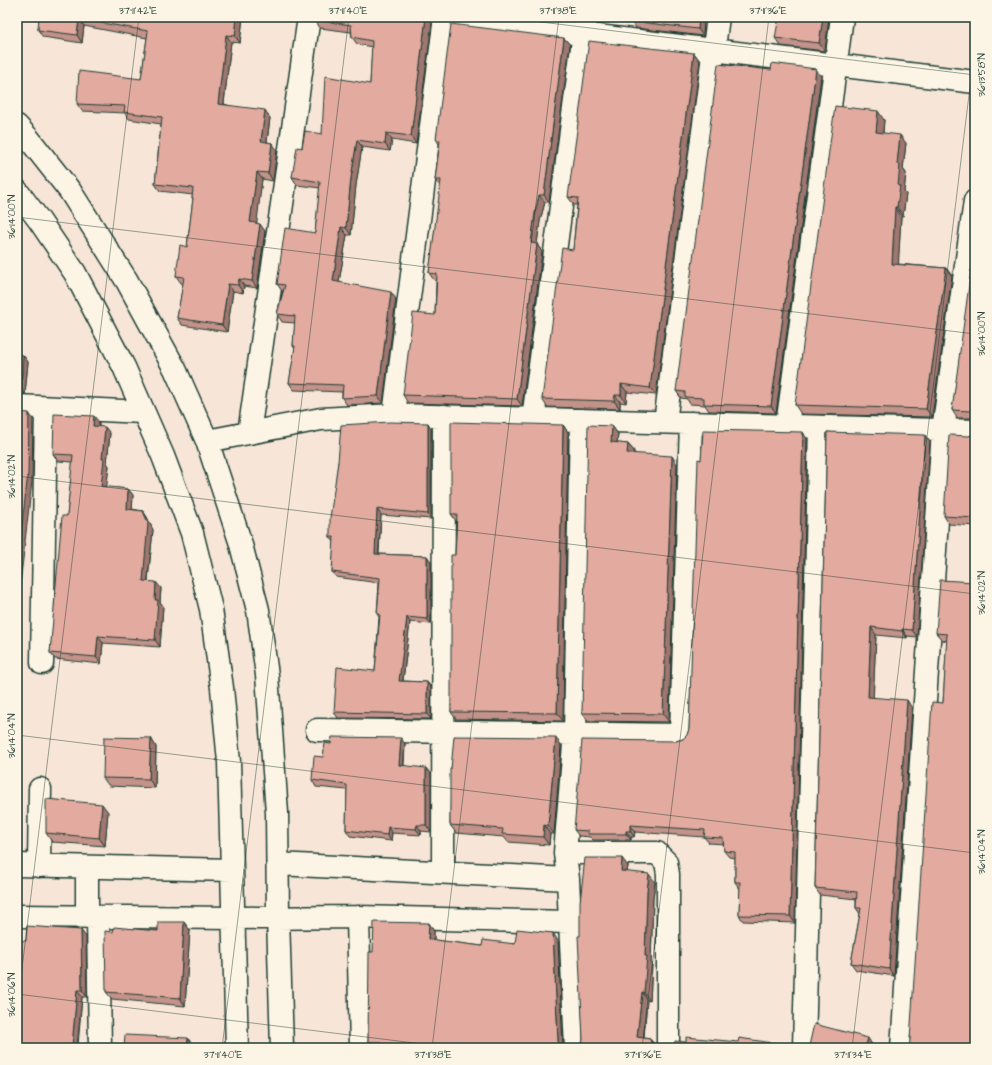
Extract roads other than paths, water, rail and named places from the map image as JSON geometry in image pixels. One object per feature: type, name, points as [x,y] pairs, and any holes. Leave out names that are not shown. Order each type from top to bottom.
[{"type":"street","points":[[249,433],[309,17]]},
{"type":"street","points":[[394,414],[444,17],[585,26],[714,50],[975,82]]},
{"type":"street","points":[[665,422],[718,17]]},
{"type":"street","points":[[787,426],[842,17]]},
{"type":"street","points":[[533,419],[585,26]]},
{"type":"street","points":[[21,137],[70,192],[127,281],[175,369],[207,441],[240,541],[258,610],[267,675],[277,812],[278,917],[282,1048]]},
{"type":"street","points":[[17,191],[39,220],[75,273],[124,367],[163,456],[192,533],[211,609],[222,688],[229,762],[237,1048]]},
{"type":"street","points":[[902,1048],[943,430],[975,201]]},
{"type":"street","points":[[17,406],[143,412]]},
{"type":"street","points":[[42,663],[46,408]]},
{"type":"street","points":[[207,441],[322,419],[394,414],[975,431]]},
{"type":"street","points":[[443,872],[444,416]]},
{"type":"street","points":[[576,1048],[568,879],[565,853],[575,732],[581,420]]},
{"type":"street","points":[[317,730],[575,732],[681,735],[690,423]]},
{"type":"street","points":[[804,1048],[820,427]]},
{"type":"street","points":[[39,866],[40,790]]},
{"type":"street","points":[[565,853],[657,853],[666,862],[668,874],[668,1048]]},
{"type":"street","points":[[278,864],[568,879]]},
{"type":"street","points":[[17,866],[232,870]]},
{"type":"street","points":[[87,867],[92,917],[100,1048]]},
{"type":"street","points":[[17,916],[234,918],[358,917],[570,922]]},
{"type":"street","points":[[358,917],[361,1048]]}]
